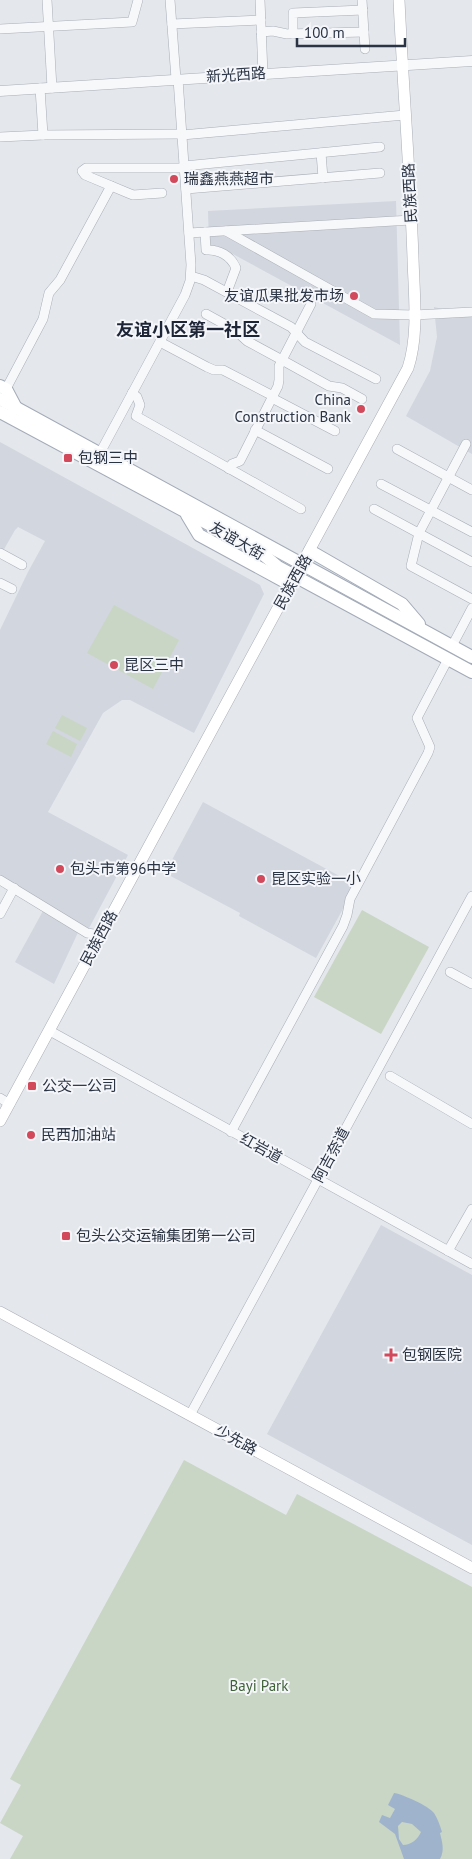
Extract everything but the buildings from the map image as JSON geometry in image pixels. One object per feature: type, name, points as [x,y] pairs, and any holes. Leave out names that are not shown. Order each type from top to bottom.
[{"type":"main road","name":"民族西路","points":[[0,1121],[5,1101],[50,1032],[100,935],[405,376],[412,353],[414,314],[406,115],[398,0]]},
{"type":"main road","name":"友谊大街","points":[[2,391],[16,408],[100,453],[262,547],[278,567],[294,581],[333,596],[472,672]]},
{"type":"main road","name":"友谊大街","points":[[0,412],[185,513],[303,564],[472,657]]},
{"type":"main road","points":[[185,513],[199,535],[294,581]]},
{"type":"main road","points":[[310,552],[402,604],[424,630]]},
{"type":"main road","points":[[333,596],[339,584]]},
{"type":"main road","name":"少先路","points":[[0,1312],[472,1568]]},
{"type":"street","points":[[47,0],[52,88]]},
{"type":"street","points":[[0,29],[132,22],[138,0]]},
{"type":"street","points":[[100,453],[185,295],[191,276],[182,134],[170,0]]},
{"type":"street","points":[[260,0],[263,74]]},
{"type":"street","points":[[362,0],[365,49]]},
{"type":"street","points":[[294,34],[293,13],[363,10]]},
{"type":"street","points":[[172,24],[261,20]]},
{"type":"street","points":[[261,32],[273,31],[294,34],[364,32]]},
{"type":"street","name":"新光西路","points":[[0,91],[472,61]]},
{"type":"street","points":[[40,88],[43,135]]},
{"type":"street","points":[[0,137],[182,134],[406,115]]},
{"type":"street","points":[[162,193],[133,195],[85,175],[82,169],[184,167],[380,147]]},
{"type":"street","points":[[321,153],[323,178]]},
{"type":"street","points":[[186,189],[380,173]]},
{"type":"street","points":[[2,391],[43,319],[49,293],[60,280],[110,186]]},
{"type":"street","points":[[189,233],[411,220]]},
{"type":"street","points":[[226,231],[370,312],[379,315],[472,312]]},
{"type":"street","points":[[205,232],[206,250],[218,250],[232,259],[236,268],[227,292]]},
{"type":"street","points":[[191,276],[204,280],[296,330],[305,342],[376,379]]},
{"type":"street","points":[[229,469],[234,463],[240,461],[279,384],[279,366],[311,304]]},
{"type":"street","points":[[206,314],[235,330],[247,341],[330,386],[342,388],[362,399]]},
{"type":"street","points":[[160,342],[207,367],[214,370],[223,370],[335,431]]},
{"type":"street","points":[[132,393],[140,405],[136,416],[301,509]]},
{"type":"street","points":[[255,430],[328,469]]},
{"type":"street","points":[[466,444],[419,533],[411,566],[472,599]]},
{"type":"street","points":[[397,449],[472,490]]},
{"type":"street","points":[[381,484],[472,532]]},
{"type":"street","points":[[374,509],[472,562]]},
{"type":"street","points":[[0,553],[22,565]]},
{"type":"street","points":[[0,583],[12,589]]},
{"type":"street","points":[[452,646],[472,608]]},
{"type":"street","points":[[231,1132],[343,926],[350,899],[428,753],[430,747],[417,718],[448,659]]},
{"type":"street","points":[[0,880],[87,934],[100,935]]},
{"type":"street","points":[[0,914],[14,888]]},
{"type":"street","name":"阿吉奈道","points":[[190,1415],[472,896]]},
{"type":"street","points":[[450,972],[472,984]]},
{"type":"street","name":"红岩道","points":[[50,1032],[472,1264]]},
{"type":"street","points":[[390,1076],[472,1124]]},
{"type":"street","points":[[448,1251],[472,1209]]},
{"type":"shaded area","name":"友谊瓜果批发市场","points":[[396,201],[400,345],[220,247],[209,246],[208,211]]},
{"type":"shaded area","points":[[434,307],[472,316],[472,454],[406,416],[430,371],[437,337]]},
{"type":"shaded area","name":"昆区三中","points":[[0,442],[260,585],[264,594],[194,733],[130,700],[122,700],[103,713],[48,812],[128,855],[88,930],[81,926],[54,984],[15,962],[43,911],[0,882],[0,630],[45,541],[18,527],[3,551],[0,550]]},
{"type":"shaded area","name":"昆区实验一小","points":[[203,802],[356,885],[316,958],[239,916],[240,913],[165,873]]},
{"type":"shaded area","name":"包钢医院","points":[[381,1225],[472,1275],[472,1545],[267,1434]]},
{"type":"green space","points":[[114,605],[179,640],[153,689],[87,653]]},
{"type":"green space","points":[[62,715],[87,728],[80,741],[55,728]]},
{"type":"green space","points":[[53,731],[77,744],[71,757],[46,744]]},
{"type":"green space","points":[[362,910],[429,947],[381,1034],[314,997]]},
{"type":"green space","name":"Bayi Park","points":[[184,1460],[286,1515],[297,1494],[472,1587],[472,1859],[10,1859],[23,1836],[0,1823],[21,1785],[10,1779]]},
{"type":"water","points":[[394,1793],[427,1807],[434,1813],[442,1832],[440,1833],[443,1849],[440,1859],[404,1859],[395,1834],[379,1822],[382,1815],[390,1818],[395,1809],[388,1805]],"holes":[[[402,1822],[412,1824],[421,1832],[414,1841],[403,1845],[399,1839],[398,1826]]]},
{"type":"place","name":"瑞鑫燕燕超市","points":[[174,179]]},
{"type":"place","name":"友谊瓜果批发市场","points":[[354,296]]},
{"type":"place","name":"China Construction Bank","points":[[361,409]]},
{"type":"place","name":"包钢三中","points":[[68,458]]},
{"type":"place","name":"昆区三中","points":[[114,665]]},
{"type":"place","name":"包头市第96中学","points":[[60,869]]},
{"type":"place","name":"昆区实验一小","points":[[261,879]]},
{"type":"place","name":"公交一公司","points":[[32,1086]]},
{"type":"place","name":"民西加油站","points":[[31,1135]]},
{"type":"place","name":"包头公交运输集团第一公司","points":[[66,1236]]},
{"type":"place","name":"包钢医院","points":[[391,1355]]},
{"type":"district","name":"友谊小区第一社区","points":[[188,330]]}]
